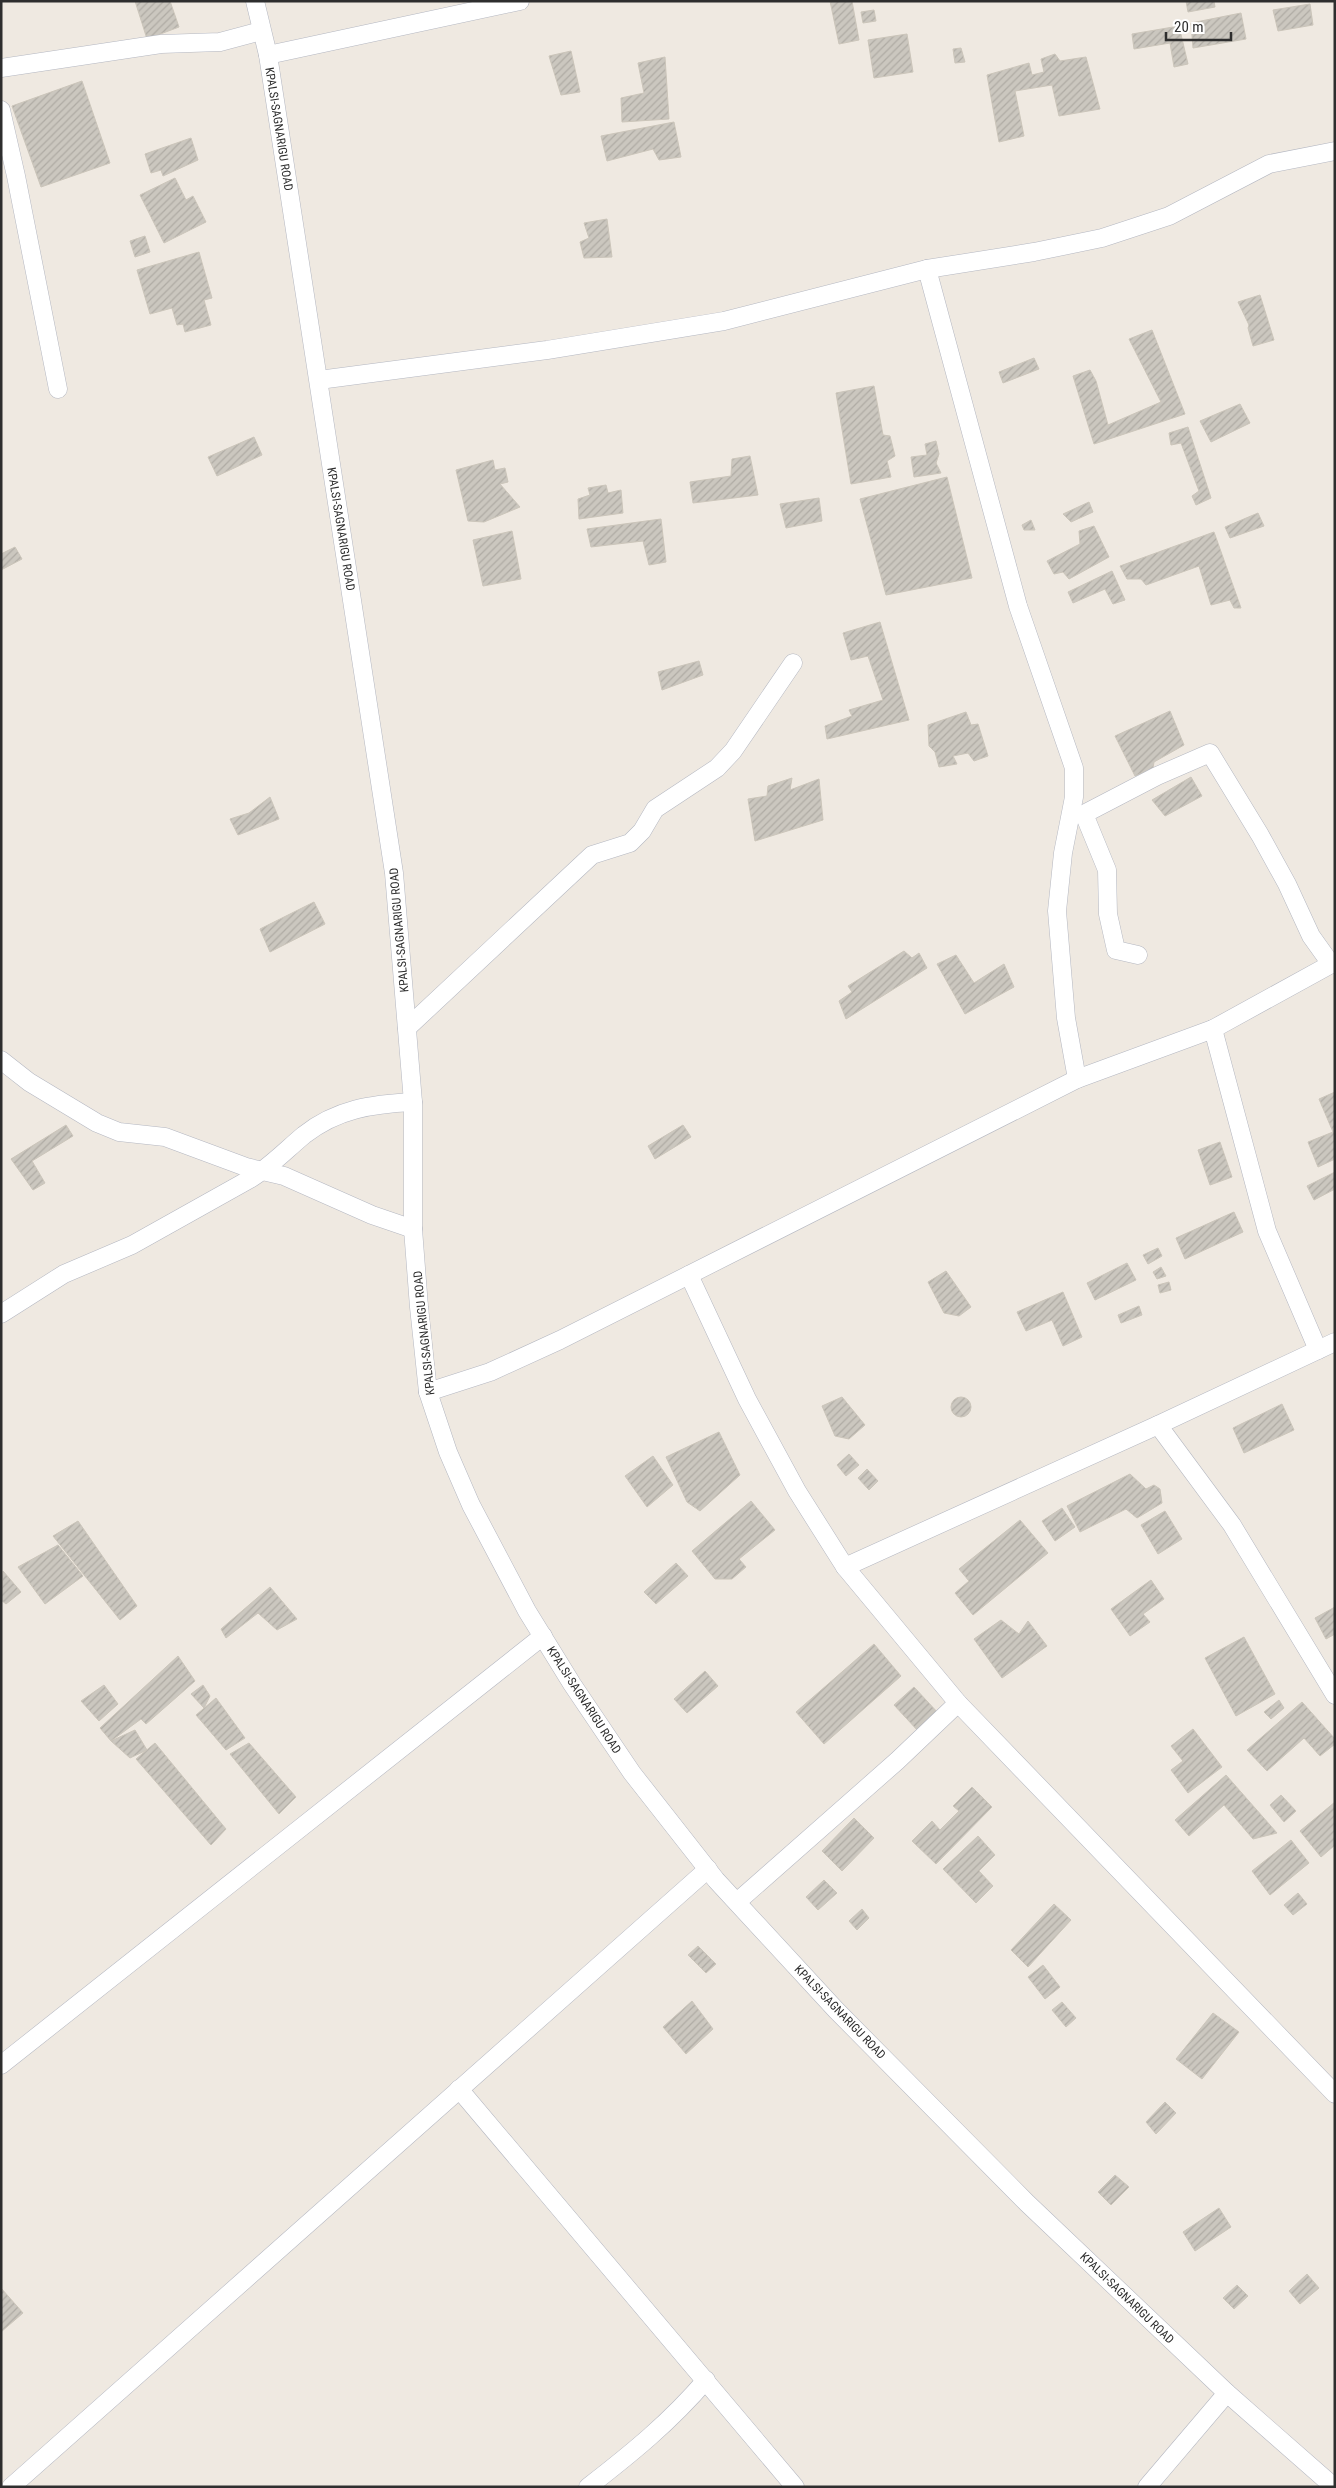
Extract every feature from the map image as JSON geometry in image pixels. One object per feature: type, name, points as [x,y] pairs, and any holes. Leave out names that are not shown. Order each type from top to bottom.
[{"type":"street","name":"KPALSI-SAGNARIGU ROAD","points":[[255,1],[268,55],[394,873],[413,1102],[412,1229],[428,1392],[448,1452],[471,1505],[542,1636],[632,1773],[708,1869],[737,1902],[836,2010],[1020,2196],[1227,2393],[1334,2487]]},
{"type":"street","points":[[268,55],[520,1]]},
{"type":"street","points":[[1,68],[161,44],[220,42],[261,30]]},
{"type":"street","points":[[1,110],[16,176],[58,390]]},
{"type":"street","points":[[319,380],[547,350],[724,321],[927,269],[1034,252],[1102,238],[1169,216],[1269,164],[1335,151]]},
{"type":"street","points":[[927,269],[1018,606],[1074,768],[1074,797],[1063,852],[1058,911],[1066,1018],[1077,1079]]},
{"type":"street","points":[[407,1028],[592,855],[630,843],[642,831],[654,809],[717,768],[733,751],[792,664]]},
{"type":"street","points":[[428,1392],[457,1384],[499,1368],[560,1340],[1077,1079],[1213,1029],[1333,963],[1311,936],[1274,860],[1210,753],[1157,776],[1084,814],[1107,870],[1108,914],[1116,950],[1138,955]]},
{"type":"street","points":[[1213,1029],[1267,1231],[1318,1350]]},
{"type":"street","points":[[1,1060],[30,1082],[97,1123],[119,1132],[165,1137],[246,1167],[293,1179],[372,1215],[412,1229]]},
{"type":"street","points":[[1,1314],[64,1274],[132,1245],[264,1171],[303,1136],[337,1115],[375,1104],[413,1102]]},
{"type":"street","points":[[689,1275],[747,1399],[797,1491],[845,1567],[958,1703],[1335,2094]]},
{"type":"street","points":[[845,1567],[1158,1425],[1335,1342]]},
{"type":"street","points":[[1158,1425],[1232,1525],[1335,1695]]},
{"type":"street","points":[[1,2065],[542,1636]]},
{"type":"street","points":[[737,1902],[897,1761],[958,1703]]},
{"type":"street","points":[[11,2487],[708,1869]]},
{"type":"street","points":[[459,2090],[795,2487]]},
{"type":"street","points":[[588,2487],[641,2447],[679,2411],[706,2380]]},
{"type":"street","points":[[1147,2487],[1227,2393]]},
{"type":"building","points":[[135,1],[170,1],[179,27],[147,39]]},
{"type":"building","points":[[830,1],[852,1],[859,40],[839,44]]},
{"type":"building","points":[[1186,1],[1214,1],[1215,7],[1188,12]]},
{"type":"building","points":[[1310,4],[1313,25],[1278,31],[1273,10]]},
{"type":"building","points":[[874,10],[876,21],[863,23],[861,12]]},
{"type":"building","points":[[1241,13],[1246,39],[1193,48],[1191,23]]},
{"type":"building","points":[[1179,26],[1188,64],[1174,67],[1170,43],[1134,49],[1132,34]]},
{"type":"building","points":[[907,34],[913,72],[874,78],[868,40]]},
{"type":"building","points":[[961,48],[965,62],[955,63],[953,49]]},
{"type":"building","points":[[571,51],[580,92],[561,95],[549,56]]},
{"type":"building","points":[[1055,54],[1060,61],[1086,57],[1100,109],[1059,116],[1052,85],[1015,91],[1024,136],[999,142],[987,75],[1029,63],[1032,75],[1044,72],[1041,59]]},
{"type":"building","points":[[665,57],[669,119],[622,122],[621,98],[644,93],[638,63]]},
{"type":"building","points":[[82,81],[110,163],[41,187],[12,106]]},
{"type":"building","points":[[674,122],[681,157],[659,160],[653,149],[607,161],[601,136]]},
{"type":"building","points":[[191,138],[198,160],[163,176],[161,170],[151,173],[145,154]]},
{"type":"building","points":[[175,178],[186,200],[193,196],[206,222],[164,243],[140,195]]},
{"type":"building","points":[[607,219],[612,257],[584,258],[580,242],[589,238],[584,223]]},
{"type":"building","points":[[145,236],[150,252],[135,257],[130,241]]},
{"type":"building","points":[[199,252],[212,298],[204,300],[211,325],[185,332],[183,324],[177,325],[172,308],[150,314],[137,270]]},
{"type":"building","points":[[1260,295],[1274,340],[1253,346],[1248,328],[1249,325],[1238,302]]},
{"type":"building","points":[[1152,330],[1185,414],[1094,444],[1073,376],[1090,370],[1096,381],[1108,425],[1161,402],[1129,339]]},
{"type":"building","points":[[1034,358],[1039,369],[1003,383],[999,372]]},
{"type":"building","points":[[874,386],[883,435],[890,436],[895,456],[887,461],[891,477],[851,484],[836,393]]},
{"type":"building","points":[[1240,404],[1250,423],[1211,442],[1200,421]]},
{"type":"building","points":[[1188,427],[1211,498],[1196,505],[1192,496],[1199,491],[1181,443],[1171,445],[1169,433]]},
{"type":"building","points":[[254,437],[262,455],[217,476],[208,457]]},
{"type":"building","points":[[936,441],[939,454],[936,463],[941,473],[914,477],[911,457],[927,455],[925,444]]},
{"type":"building","points":[[750,456],[758,495],[693,503],[690,482],[731,476],[732,459]]},
{"type":"building","points":[[493,460],[495,470],[505,468],[508,482],[500,484],[520,507],[484,522],[468,521],[456,470]]},
{"type":"building","points":[[947,477],[972,578],[886,595],[860,499]]},
{"type":"building","points":[[606,485],[608,493],[621,490],[623,513],[579,519],[578,499],[590,495],[588,488]]},
{"type":"building","points":[[819,498],[822,521],[786,528],[780,504]]},
{"type":"building","points":[[1089,502],[1093,512],[1071,522],[1063,514]]},
{"type":"building","points":[[1258,513],[1264,526],[1230,538],[1225,527]]},
{"type":"building","points":[[661,519],[666,562],[649,565],[643,541],[591,547],[587,529]]},
{"type":"building","points":[[1031,520],[1035,530],[1024,530],[1022,525]]},
{"type":"building","points":[[1094,526],[1109,557],[1069,579],[1063,572],[1054,574],[1047,561],[1080,544],[1079,531]]},
{"type":"building","points":[[512,531],[521,579],[483,586],[473,540]]},
{"type":"building","points":[[1214,532],[1241,608],[1234,608],[1230,600],[1211,605],[1199,566],[1146,585],[1141,579],[1127,579],[1120,566]]},
{"type":"building","points":[[15,547],[22,559],[1,570],[1,554]]},
{"type":"building","points":[[1112,571],[1125,600],[1113,604],[1105,589],[1073,603],[1068,592]]},
{"type":"building","points":[[880,622],[909,720],[827,739],[825,726],[852,716],[849,710],[883,700],[868,656],[851,660],[843,633]]},
{"type":"building","points":[[699,661],[703,675],[662,690],[658,672]]},
{"type":"building","points":[[1170,711],[1184,745],[1154,762],[1153,768],[1135,776],[1115,736]]},
{"type":"building","points":[[966,712],[971,725],[978,724],[988,756],[974,761],[968,753],[953,756],[957,764],[939,767],[935,752],[929,746],[928,725]]},
{"type":"building","points":[[1191,777],[1202,796],[1165,816],[1152,800]]},
{"type":"building","points":[[792,778],[790,790],[819,779],[823,820],[755,841],[748,799],[767,796],[768,786]]},
{"type":"building","points":[[270,797],[279,819],[238,835],[230,819],[249,813]]},
{"type":"building","points":[[314,902],[325,924],[270,952],[260,929]]},
{"type":"building","points":[[904,951],[912,958],[919,953],[927,968],[846,1019],[839,1001],[852,992],[848,986]]},
{"type":"building","points":[[956,955],[974,983],[1004,964],[1014,987],[965,1014],[937,964]]},
{"type":"building","points":[[1335,1092],[1335,1159],[1318,1167],[1308,1142],[1333,1132],[1319,1099]]},
{"type":"building","points":[[66,1125],[73,1136],[32,1161],[45,1183],[33,1190],[11,1159]]},
{"type":"building","points":[[683,1125],[691,1137],[655,1159],[648,1146]]},
{"type":"building","points":[[1220,1142],[1232,1177],[1210,1185],[1198,1150]]},
{"type":"building","points":[[1335,1172],[1335,1189],[1314,1200],[1307,1186]]},
{"type":"building","points":[[1234,1212],[1243,1232],[1185,1259],[1176,1238]]},
{"type":"building","points":[[1158,1248],[1162,1256],[1148,1264],[1143,1255]]},
{"type":"building","points":[[1127,1263],[1136,1280],[1095,1300],[1087,1283]]},
{"type":"building","points":[[1161,1267],[1166,1276],[1157,1279],[1153,1272]]},
{"type":"building","points":[[946,1271],[971,1307],[959,1316],[944,1313],[928,1282]]},
{"type":"building","points":[[1169,1282],[1171,1290],[1160,1293],[1158,1285]]},
{"type":"building","points":[[1063,1292],[1082,1337],[1063,1346],[1052,1320],[1026,1331],[1017,1312]]},
{"type":"building","points":[[1139,1306],[1142,1315],[1121,1323],[1118,1315]]},
{"type":"building","points":[[842,1397],[865,1425],[849,1439],[835,1436],[822,1406]]},
{"type":"building","points":[[961,1397],[968,1400],[971,1407],[968,1414],[961,1417],[954,1414],[951,1407],[954,1400]]},
{"type":"building","points":[[1282,1404],[1294,1430],[1244,1453],[1233,1428]]},
{"type":"building","points":[[719,1432],[740,1475],[700,1511],[687,1502],[666,1457]]},
{"type":"building","points":[[849,1454],[859,1465],[846,1476],[837,1465]]},
{"type":"building","points":[[653,1456],[673,1485],[647,1507],[625,1476]]},
{"type":"building","points":[[867,1469],[878,1481],[869,1490],[858,1478]]},
{"type":"building","points":[[1130,1474],[1146,1489],[1154,1485],[1160,1489],[1162,1503],[1137,1518],[1126,1509],[1080,1532],[1067,1506]]},
{"type":"building","points":[[751,1501],[775,1530],[739,1559],[746,1567],[732,1579],[715,1579],[692,1551]]},
{"type":"building","points":[[1062,1508],[1075,1527],[1055,1541],[1042,1521]]},
{"type":"building","points":[[1165,1511],[1182,1539],[1158,1554],[1141,1525]]},
{"type":"building","points":[[1020,1520],[1048,1553],[973,1615],[955,1593],[969,1581],[959,1569]]},
{"type":"building","points":[[78,1521],[137,1606],[120,1620],[53,1536]]},
{"type":"building","points":[[58,1545],[83,1576],[45,1604],[18,1567]]},
{"type":"building","points":[[676,1563],[688,1576],[656,1604],[644,1592]]},
{"type":"building","points":[[3,1571],[21,1592],[6,1604],[1,1600]]},
{"type":"building","points":[[1151,1580],[1164,1599],[1143,1614],[1150,1622],[1130,1636],[1111,1609]]},
{"type":"building","points":[[270,1587],[297,1619],[277,1630],[258,1613],[226,1638],[221,1629]]},
{"type":"building","points":[[1335,1607],[1335,1634],[1326,1639],[1315,1618]]},
{"type":"building","points":[[1001,1620],[1019,1634],[1028,1621],[1047,1646],[1002,1678],[974,1639]]},
{"type":"building","points":[[1244,1637],[1275,1694],[1236,1716],[1205,1658]]},
{"type":"building","points":[[874,1644],[901,1676],[824,1744],[796,1712]]},
{"type":"building","points":[[178,1656],[195,1681],[146,1724],[141,1719],[111,1741],[100,1728]]},
{"type":"building","points":[[705,1671],[718,1686],[687,1713],[674,1699]]},
{"type":"building","points":[[104,1685],[118,1704],[99,1721],[81,1701]]},
{"type":"building","points":[[203,1685],[210,1696],[204,1708],[191,1694]]},
{"type":"building","points":[[914,1687],[939,1714],[919,1732],[894,1705]]},
{"type":"building","points":[[216,1698],[245,1738],[226,1750],[196,1715]]},
{"type":"building","points":[[1279,1700],[1284,1708],[1271,1719],[1264,1712]]},
{"type":"building","points":[[1302,1702],[1335,1739],[1335,1744],[1320,1756],[1304,1738],[1267,1771],[1247,1750]]},
{"type":"building","points":[[1193,1729],[1222,1767],[1188,1793],[1171,1770],[1183,1761],[1171,1746]]},
{"type":"building","points":[[135,1730],[147,1750],[130,1758],[111,1741]]},
{"type":"building","points":[[155,1743],[226,1829],[211,1845],[136,1759]]},
{"type":"building","points":[[249,1743],[296,1797],[279,1814],[230,1754]]},
{"type":"building","points":[[1226,1775],[1277,1833],[1253,1839],[1224,1805],[1189,1836],[1175,1820]]},
{"type":"building","points":[[972,1787],[992,1807],[936,1864],[912,1841],[932,1821],[940,1830],[959,1811],[953,1806]]},
{"type":"building","points":[[1281,1795],[1296,1811],[1284,1822],[1270,1805]]},
{"type":"building","points":[[1335,1802],[1335,1845],[1321,1857],[1300,1831]]},
{"type":"building","points":[[854,1818],[874,1838],[842,1871],[822,1851]]},
{"type":"building","points":[[978,1836],[995,1855],[979,1871],[993,1886],[976,1903],[943,1869]]},
{"type":"building","points":[[1291,1840],[1309,1863],[1270,1895],[1252,1871]]},
{"type":"building","points":[[824,1880],[837,1893],[818,1910],[806,1897]]},
{"type":"building","points":[[1298,1893],[1307,1904],[1293,1915],[1284,1905]]},
{"type":"building","points":[[1054,1904],[1071,1920],[1028,1967],[1011,1950]]},
{"type":"building","points":[[862,1909],[869,1918],[857,1930],[849,1921]]},
{"type":"building","points":[[698,1946],[716,1964],[706,1973],[688,1955]]},
{"type":"building","points":[[1043,1965],[1060,1987],[1045,1999],[1028,1977]]},
{"type":"building","points":[[692,2001],[713,2029],[686,2054],[663,2027]]},
{"type":"building","points":[[1062,2002],[1076,2018],[1066,2027],[1052,2010]]},
{"type":"building","points":[[1213,2013],[1239,2032],[1202,2079],[1176,2059]]},
{"type":"building","points":[[1165,2102],[1176,2113],[1156,2134],[1146,2122]]},
{"type":"building","points":[[1115,2175],[1129,2187],[1111,2205],[1098,2192]]},
{"type":"building","points":[[1219,2208],[1231,2227],[1195,2251],[1183,2232]]},
{"type":"building","points":[[1307,2274],[1319,2288],[1300,2304],[1289,2291]]},
{"type":"building","points":[[1237,2285],[1248,2296],[1234,2309],[1223,2298]]},
{"type":"building","points":[[1,2288],[23,2313],[1,2332]]}]
